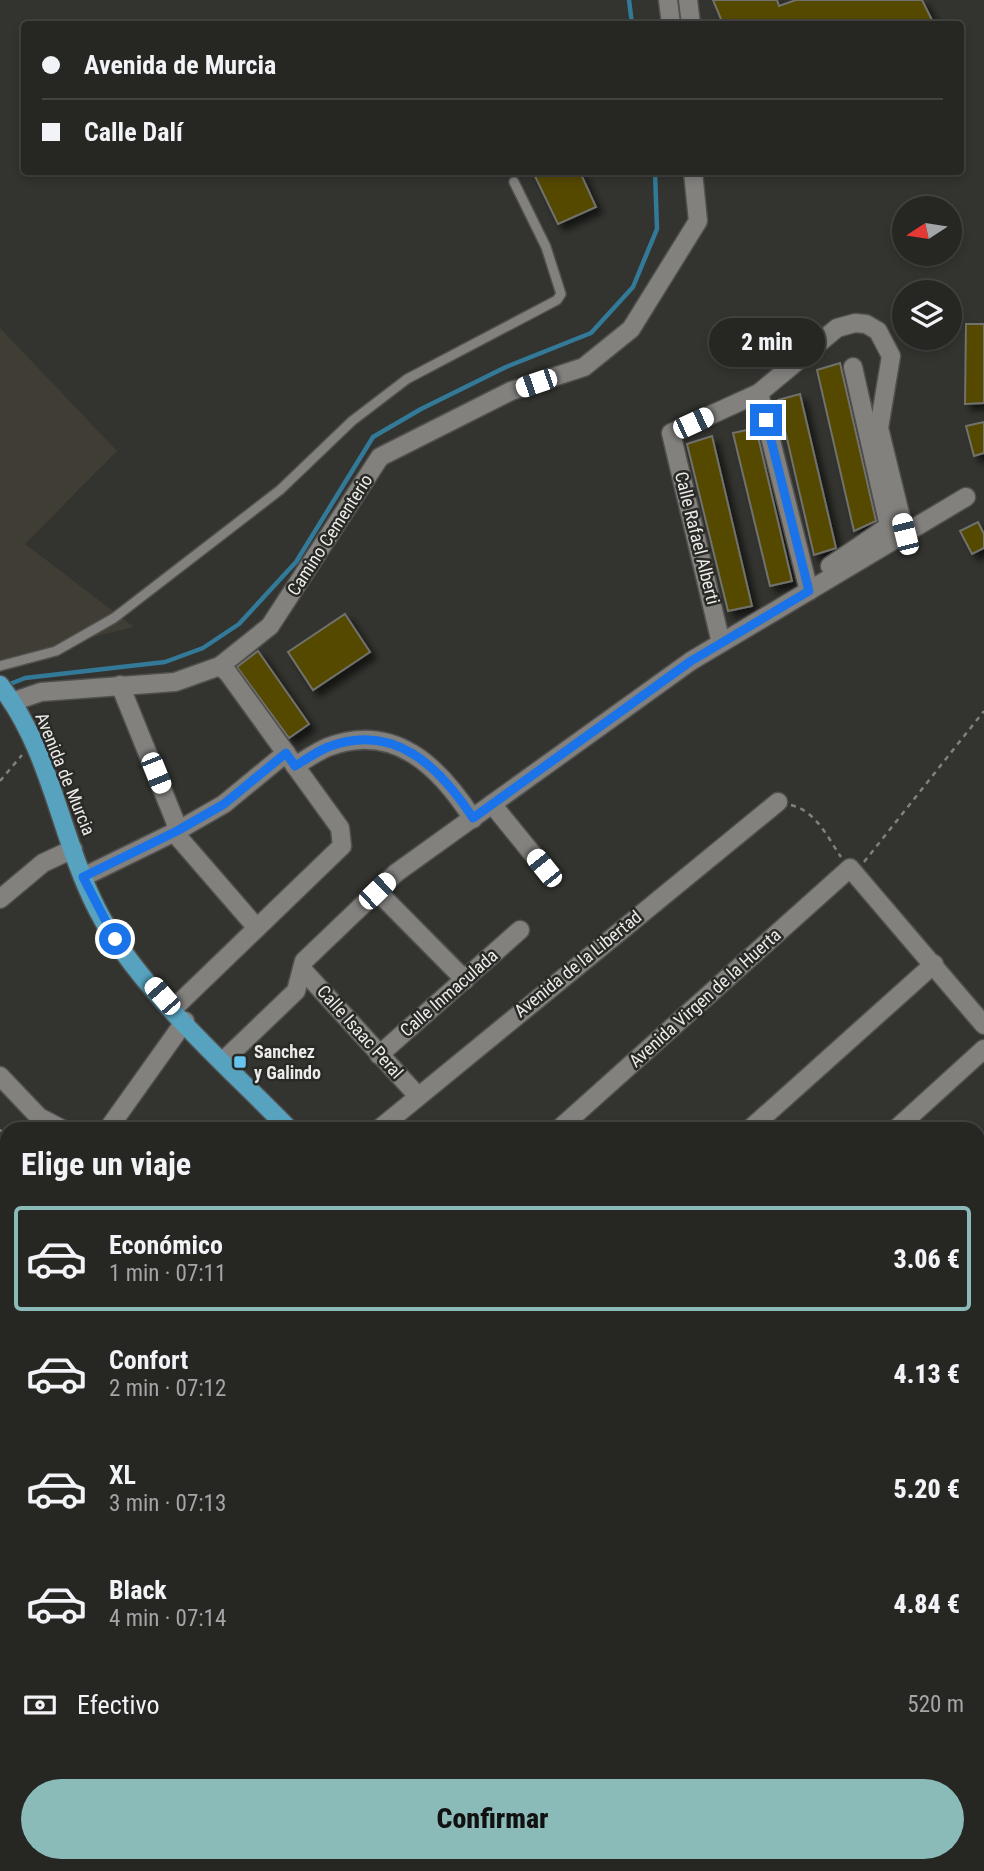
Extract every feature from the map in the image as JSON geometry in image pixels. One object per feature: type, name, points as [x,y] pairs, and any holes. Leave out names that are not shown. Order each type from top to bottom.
[{"type":"main road","name":"Avenida de Murcia","points":[[7,694],[33,742],[83,877],[115,939],[179,1015],[282,1122]]},
{"type":"street","points":[[668,0],[671,21]]},
{"type":"street","points":[[688,0],[691,21]]},
{"type":"street","name":"Camino Cementerio","points":[[7,694],[175,682],[220,666],[270,626],[380,457],[512,391],[584,366],[631,329],[698,221],[693,175]]},
{"type":"street","points":[[808,586],[759,393],[837,328],[866,324],[878,331],[891,356],[879,428],[905,534]]},
{"type":"street","points":[[223,1061],[296,991],[304,961],[396,873],[691,661],[808,586],[890,526],[853,367]]},
{"type":"street","name":"Calle Rafael Alberti","points":[[721,643],[671,433],[759,393]]},
{"type":"street","points":[[808,586],[905,534],[966,497]]},
{"type":"street","points":[[112,1122],[179,1015],[257,928],[342,846],[340,828],[220,666]]},
{"type":"street","points":[[120,685],[179,838],[257,928]]},
{"type":"street","points":[[83,877],[177,831],[224,804],[290,759],[355,742],[378,740],[406,747],[433,770],[473,818]]},
{"type":"street","name":"Avenida de la Libertad","points":[[387,1122],[778,802]]},
{"type":"street","points":[[492,804],[544,868]]},
{"type":"street","points":[[0,899],[43,863],[73,849]]},
{"type":"street","points":[[853,871],[984,1024]]},
{"type":"street","name":"Avenida Virgen de la Huerta","points":[[567,1122],[853,871]]},
{"type":"street","points":[[377,891],[465,980]]},
{"type":"street","name":"Calle Inmaculada","points":[[379,1055],[520,930]]},
{"type":"street","points":[[758,1122],[934,964]]},
{"type":"street","name":"Calle Isaac Peral","points":[[302,969],[417,1095]]},
{"type":"street","points":[[904,1122],[984,1049]]},
{"type":"street","points":[[0,1076],[39,1117],[49,1122]]},
{"type":"lane","points":[[0,666],[56,652],[114,618],[280,491],[352,421],[407,379],[557,300],[561,294],[546,247],[513,182]]},
{"type":"path","points":[[778,802],[798,807],[821,825],[853,871],[984,711]]},
{"type":"path","points":[[0,781],[33,742]]},
{"type":"shaded area","points":[[0,328],[117,451],[25,544],[134,627],[35,651],[0,669]]},
{"type":"building","points":[[713,0],[777,0],[779,6],[796,0],[922,0],[932,20],[930,21],[722,21]]},
{"type":"building","points":[[534,175],[581,175],[596,207],[558,224]]},
{"type":"building","points":[[966,324],[984,324],[984,403],[965,404]]},
{"type":"building","points":[[840,363],[876,521],[854,531],[817,370]]},
{"type":"building","points":[[800,394],[836,548],[814,555],[778,400]]},
{"type":"building","points":[[984,422],[984,453],[974,456],[966,426]]},
{"type":"building","points":[[756,428],[792,581],[770,586],[733,433]]},
{"type":"building","points":[[712,436],[752,606],[728,611],[687,444]]},
{"type":"building","points":[[978,522],[984,534],[984,548],[972,554],[960,531]]},
{"type":"building","points":[[345,614],[370,652],[313,690],[288,652]]},
{"type":"building","points":[[258,651],[309,724],[289,738],[237,667]]},
{"type":"waterway","points":[[629,0],[632,21]]},
{"type":"waterway","points":[[5,686],[25,678],[165,662],[203,648],[239,624],[296,562],[373,437],[421,409],[506,367],[591,333],[633,287],[657,229],[655,175]]},
{"type":"place","name":"Sanchez y Galindo","points":[[240,1062]]},
{"type":"route","points":[[115,939],[96,907],[83,877],[177,831],[224,804],[286,753],[295,766],[328,747],[355,742],[378,740],[406,747],[433,770],[473,818],[691,661],[809,591],[766,420]]}]
